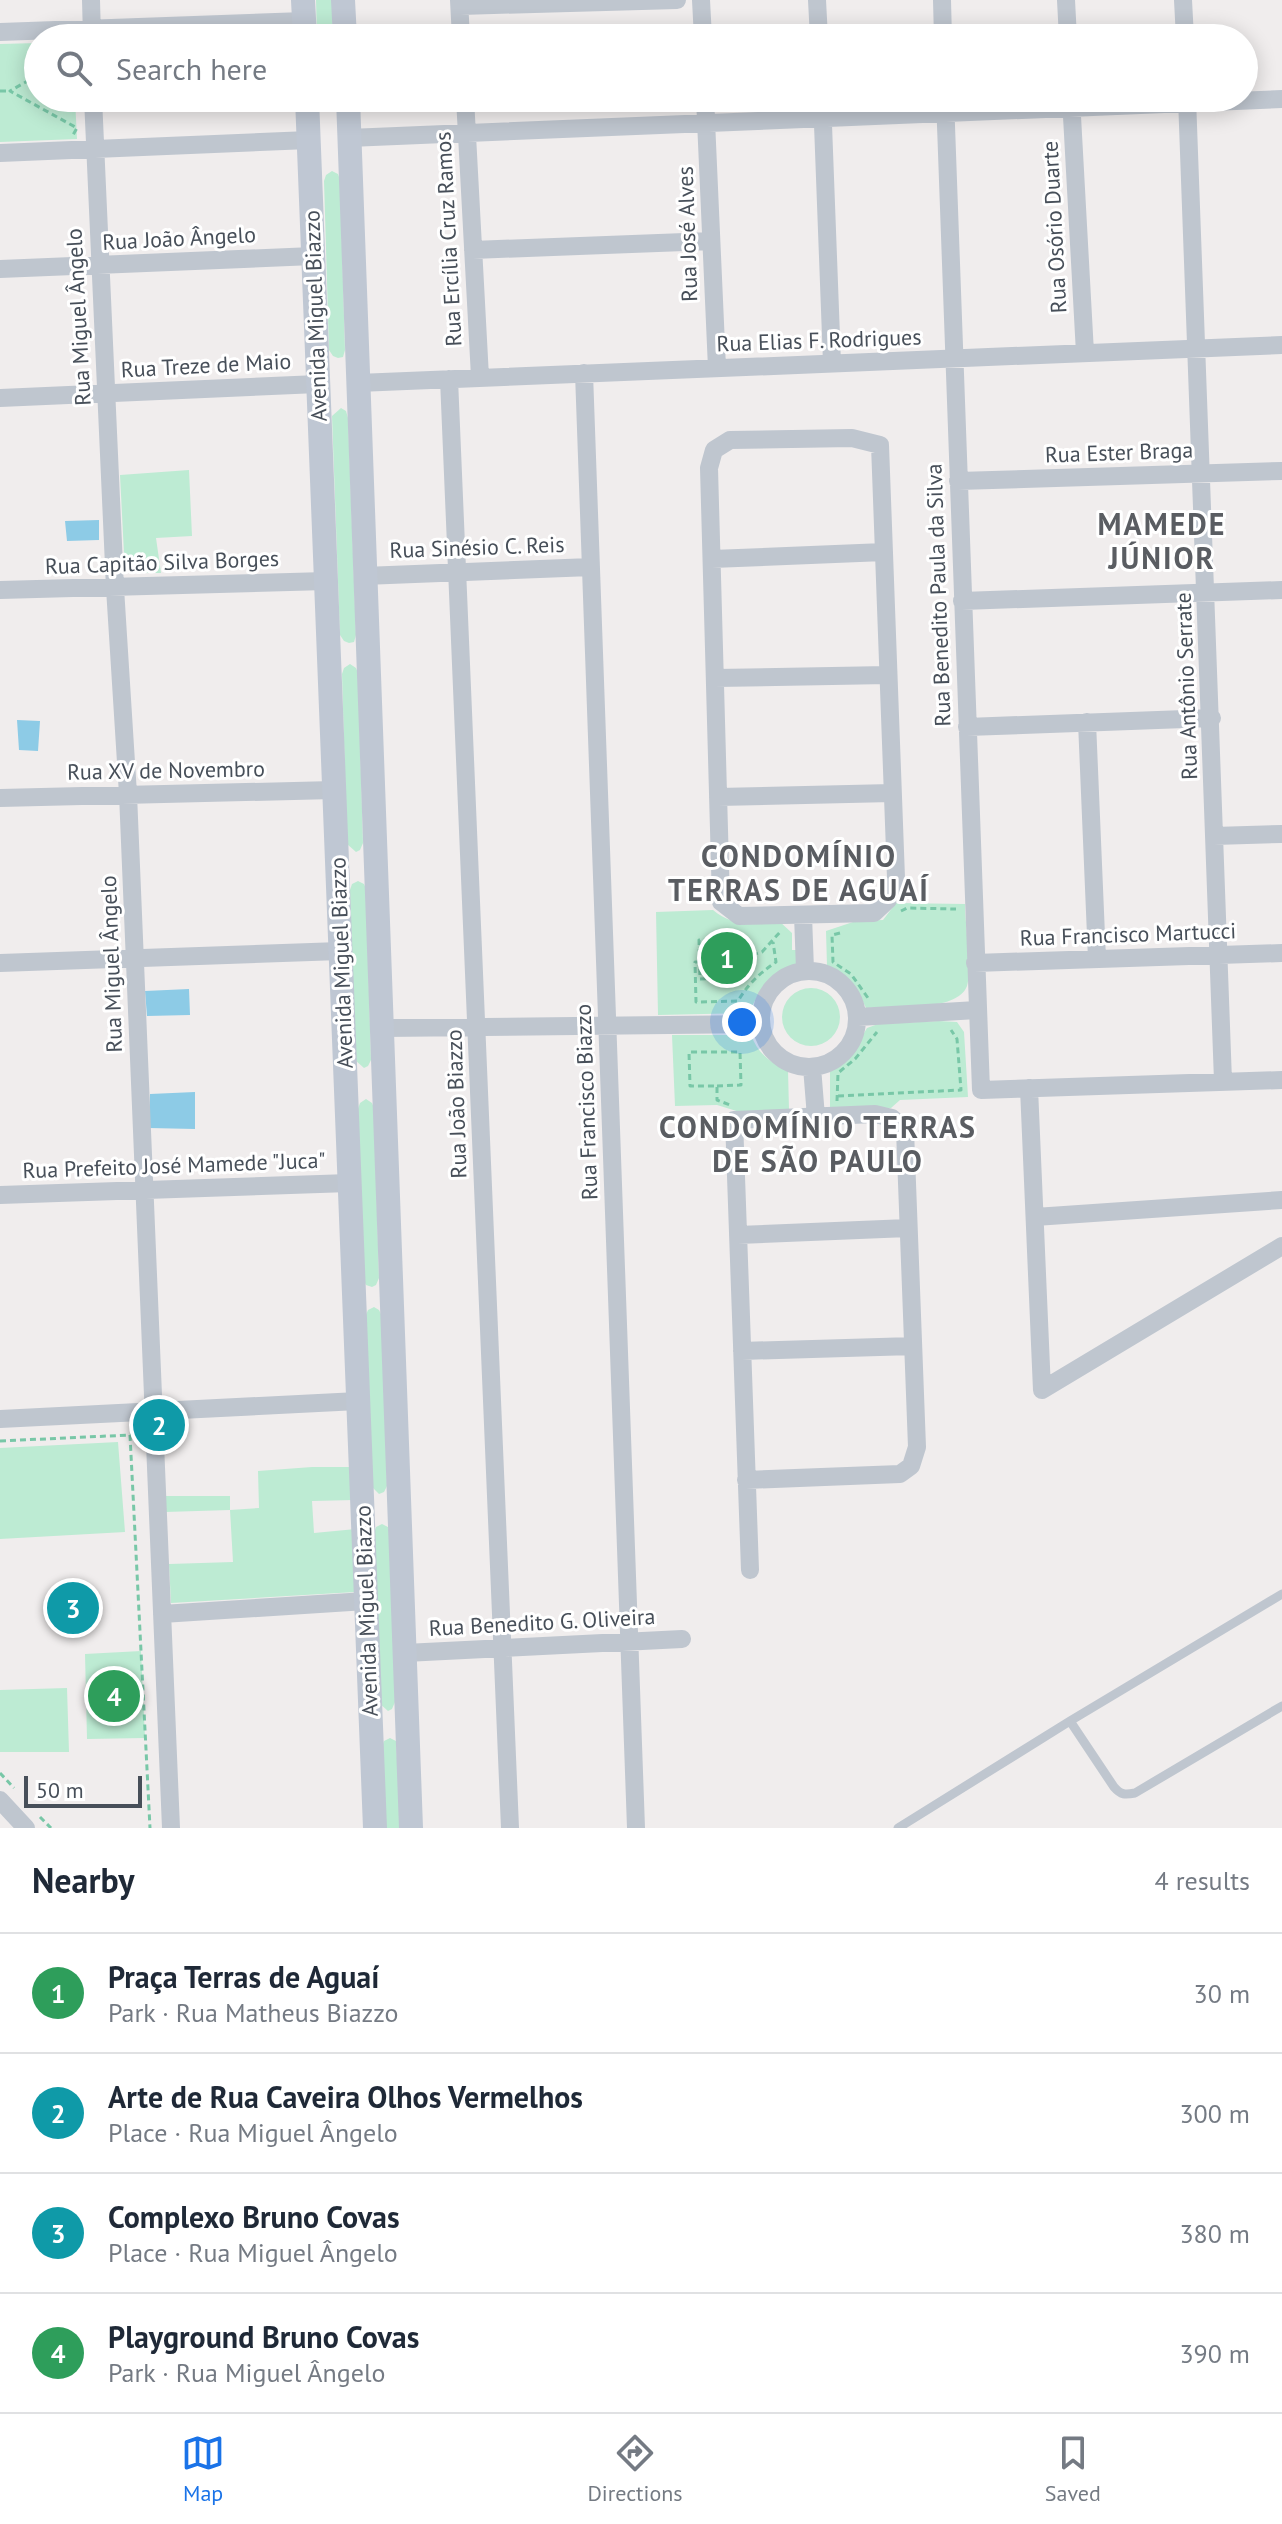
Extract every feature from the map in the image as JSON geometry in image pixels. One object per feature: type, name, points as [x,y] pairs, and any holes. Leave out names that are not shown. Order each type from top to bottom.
[{"type":"street","points":[[91,0],[92,24]]},
{"type":"street","points":[[343,0],[344,24]]},
{"type":"street","points":[[460,24],[459,3],[677,0]]},
{"type":"street","points":[[701,0],[702,24]]},
{"type":"street","points":[[817,0],[818,24]]},
{"type":"street","points":[[942,0],[943,24]]},
{"type":"street","points":[[1066,0],[1067,24]]},
{"type":"street","points":[[1183,0],[1184,24]]},
{"type":"street","points":[[239,24],[304,20]]},
{"type":"street","points":[[0,32],[24,32]]},
{"type":"street","points":[[1258,100],[1282,99]]},
{"type":"street","name":"Rua Miguel Ângelo","points":[[93,112],[115,588],[128,794],[171,1828]]},
{"type":"street","name":"Rua Ercília Cruz Ramos","points":[[465,112],[480,377]]},
{"type":"street","name":"Rua José Alves","points":[[706,112],[717,368]]},
{"type":"street","points":[[823,112],[832,363]]},
{"type":"street","points":[[0,153],[94,149],[308,129],[466,133],[823,118],[884,112]]},
{"type":"street","name":"Rua Benedito Paula da Silva","points":[[945,112],[981,1090],[1029,1088]]},
{"type":"street","name":"Rua Osório Duarte","points":[[1072,112],[1085,353]]},
{"type":"street","name":"Rua Antônio Serrate","points":[[1187,112],[1223,1081]]},
{"type":"street","points":[[308,129],[349,128]]},
{"type":"street","name":"Avenida Miguel Biazzo","points":[[349,128],[411,1828]]},
{"type":"street","name":"Avenida Miguel Biazzo","points":[[308,129],[375,1828]]},
{"type":"street","points":[[473,250],[711,241]]},
{"type":"street","name":"Rua João Ângelo","points":[[0,269],[313,256]]},
{"type":"street","name":"Rua Elias F. Rodrigues","points":[[358,384],[1282,345]]},
{"type":"street","name":"Rua Francisco Biazzo","points":[[584,373],[636,1828]]},
{"type":"street","name":"Rua João Biazzo","points":[[449,379],[510,1828]]},
{"type":"street","points":[[318,385],[358,384]]},
{"type":"street","name":"Rua Treze de Maio","points":[[0,398],[318,385]]},
{"type":"street","points":[[852,438],[880,445],[896,878],[888,900],[874,913],[739,916],[721,902],[712,559],[709,468],[714,450],[730,440],[852,438]]},
{"type":"street","name":"Rua Ester Braga","points":[[958,481],[1282,471]]},
{"type":"street","points":[[712,559],[884,552]]},
{"type":"street","name":"Rua Sinésio C. Reis","points":[[364,576],[591,567]]},
{"type":"street","name":"Rua Capitão Silva Borges","points":[[0,590],[326,581]]},
{"type":"street","points":[[962,601],[1282,590]]},
{"type":"street","points":[[715,678],[888,675]]},
{"type":"street","points":[[967,727],[1212,718]]},
{"type":"street","points":[[1087,722],[1097,959]]},
{"type":"street","name":"Rua XV de Novembro","points":[[0,798],[334,790]]},
{"type":"street","points":[[718,797],[892,793]]},
{"type":"street","points":[[1214,836],[1282,834]]},
{"type":"street","points":[[338,874],[376,872]]},
{"type":"street","points":[[803,915],[805,970]]},
{"type":"street","points":[[0,963],[340,951]]},
{"type":"street","name":"Rua Francisco Martucci","points":[[975,963],[1282,953]]},
{"type":"street","points":[[864,1009],[855,1035],[845,1051],[830,1063],[812,1067],[794,1065],[777,1056],[766,1042],[760,1024],[762,1005],[771,988],[786,975],[805,970],[824,973],[841,983],[864,1009],[977,1010]]},
{"type":"street","points":[[382,1028],[760,1024]]},
{"type":"street","points":[[812,1067],[825,1116]]},
{"type":"street","points":[[1282,1080],[1029,1088],[1042,1390],[1282,1246]]},
{"type":"street","points":[[345,1083],[384,1082]]},
{"type":"street","points":[[746,1480],[900,1474],[911,1466],[917,1447],[905,1130],[892,1118],[875,1114],[734,1120],[746,1480],[750,1570]]},
{"type":"street","name":"Rua Prefeito José Mamede \"Juca\"","points":[[0,1195],[349,1183]]},
{"type":"street","points":[[1035,1217],[1278,1202]]},
{"type":"street","points":[[738,1235],[908,1228]]},
{"type":"street","points":[[742,1351],[913,1346]]},
{"type":"street","points":[[0,1419],[358,1401]]},
{"type":"street","points":[[362,1500],[399,1499]]},
{"type":"street","points":[[162,1614],[366,1601]]},
{"type":"street","name":"Rua Benedito G. Oliveira","points":[[405,1653],[682,1639]]},
{"type":"street","points":[[371,1727],[407,1725]]},
{"type":"street","points":[[0,1800],[26,1828]]},
{"type":"lane","points":[[898,1828],[1282,1594]]},
{"type":"lane","points":[[1070,1721],[1114,1787],[1120,1794],[1126,1795],[1135,1793],[1282,1706]]},
{"type":"path","points":[[10,91],[24,83]]},
{"type":"path","points":[[0,91],[10,91],[24,99]]},
{"type":"path","points":[[48,112],[77,128],[70,140],[70,150]]},
{"type":"path","points":[[895,915],[907,908],[956,909]]},
{"type":"path","points":[[825,914],[840,933]]},
{"type":"path","points":[[729,961],[762,952],[785,925]]},
{"type":"path","points":[[848,927],[832,935],[833,962],[862,986],[864,1009]]},
{"type":"path","points":[[728,939],[729,961],[729,978],[700,979],[699,940],[728,939]]},
{"type":"path","points":[[700,962],[695,962],[696,1002],[738,1001],[759,974],[776,962],[773,942]]},
{"type":"path","points":[[838,1096],[961,1090],[957,1039],[950,1028]]},
{"type":"path","points":[[825,1116],[838,1096],[838,1073],[855,1059],[877,1032]]},
{"type":"path","points":[[689,1052],[740,1052],[741,1085],[717,1086],[690,1086],[689,1052]]},
{"type":"path","points":[[717,1086],[717,1100],[732,1106]]},
{"type":"path","points":[[0,1441],[130,1435],[150,1828]]},
{"type":"green space","points":[[316,0],[332,0],[333,24],[317,24]]},
{"type":"green space","points":[[24,43],[24,112],[76,112],[77,139],[0,142],[0,44]]},
{"type":"green space","points":[[332,171],[338,174],[340,180],[345,350],[343,357],[338,358],[329,350],[324,181]]},
{"type":"green space","points":[[341,408],[348,418],[356,635],[354,642],[349,643],[340,635],[332,416]]},
{"type":"green space","points":[[189,470],[192,536],[156,538],[161,573],[125,573],[120,475]]},
{"type":"green space","points":[[350,664],[358,673],[363,843],[356,852],[347,844],[342,674]]},
{"type":"green space","points":[[358,881],[366,889],[371,1060],[364,1068],[355,1060],[350,890],[352,884]]},
{"type":"green space","points":[[896,903],[965,904],[969,969],[967,986],[961,994],[937,1004],[866,1008],[851,983],[827,966],[826,931],[856,921],[883,920]]},
{"type":"green space","points":[[713,910],[736,922],[779,921],[792,933],[792,950],[798,950],[798,966],[773,976],[762,988],[749,1013],[658,1015],[656,912]]},
{"type":"green space","points":[[811,988],[832,996],[840,1017],[832,1038],[811,1046],[790,1038],[782,1017],[790,996]]},
{"type":"green space","points":[[957,1022],[964,1032],[968,1097],[900,1100],[891,1108],[830,1107],[830,1072],[858,1043],[867,1028],[878,1024]]},
{"type":"green space","points":[[672,1035],[751,1035],[766,1057],[788,1070],[789,1110],[743,1113],[717,1105],[675,1106]]},
{"type":"green space","points":[[366,1099],[374,1108],[379,1278],[372,1287],[366,1285],[363,1279],[358,1109]]},
{"type":"green space","points":[[374,1307],[382,1316],[387,1486],[379,1494],[371,1486],[365,1317],[368,1310]]},
{"type":"green space","points":[[118,1442],[125,1532],[0,1539],[0,1448]]},
{"type":"green space","points":[[352,1467],[354,1500],[312,1501],[314,1533],[356,1529],[355,1592],[171,1603],[169,1564],[233,1562],[230,1510],[259,1508],[258,1471]]},
{"type":"green space","points":[[164,1496],[230,1496],[230,1510],[165,1512]]},
{"type":"green space","points":[[382,1524],[390,1532],[395,1702],[388,1711],[379,1703],[374,1533],[376,1527]]},
{"type":"green space","points":[[141,1651],[145,1738],[87,1739],[85,1654]]},
{"type":"green space","points":[[67,1688],[69,1752],[0,1752],[0,1690]]},
{"type":"green space","points":[[390,1738],[396,1741],[401,1828],[385,1828],[382,1747],[384,1741]]},
{"type":"water","points":[[99,520],[99,540],[67,541],[65,521]]},
{"type":"water","points":[[17,720],[40,721],[38,751],[19,750]]},
{"type":"water","points":[[189,989],[190,1015],[147,1016],[145,991]]},
{"type":"water","points":[[195,1092],[195,1129],[149,1128],[150,1094]]},
{"type":"place","name":"Praça Terras de Aguaí","points":[[727,958]]},
{"type":"place","name":"Arte de Rua Caveira Olhos Vermelhos","points":[[159,1425]]},
{"type":"place","name":"Complexo Bruno Covas","points":[[73,1608]]},
{"type":"place","name":"Playground Bruno Covas","points":[[114,1696]]},
{"type":"district","name":"MAMEDE JÚNIOR","points":[[1162,542]]},
{"type":"district","name":"CONDOMÍNIO TERRAS DE AGUAÍ","points":[[799,874]]},
{"type":"district","name":"CONDOMÍNIO TERRAS DE SÃO PAULO","points":[[818,1145]]}]
